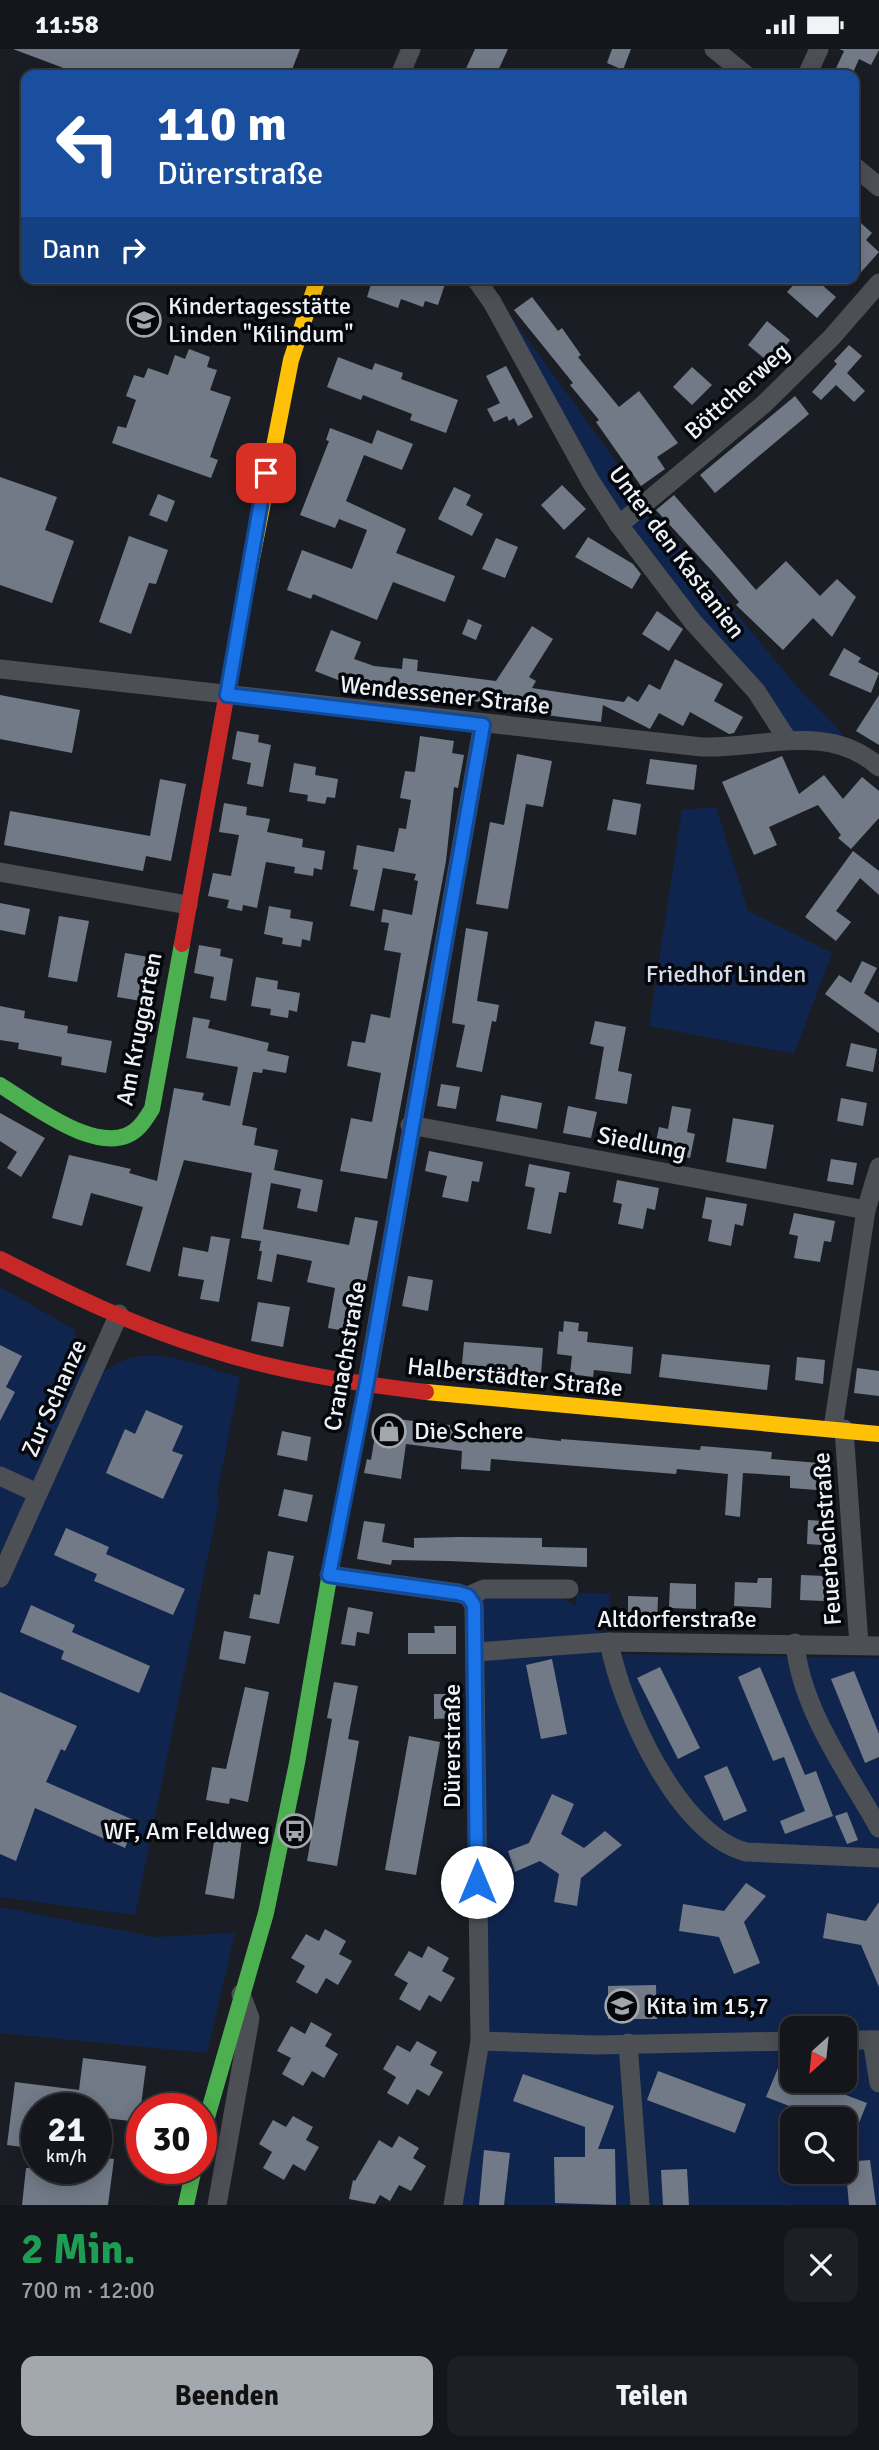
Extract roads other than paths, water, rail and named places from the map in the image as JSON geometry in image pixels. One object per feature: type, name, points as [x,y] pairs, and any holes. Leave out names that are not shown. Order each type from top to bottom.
[{"type":"street","points":[[402,70],[411,49]]},
{"type":"street","points":[[714,49],[740,70]]},
{"type":"street","points":[[810,70],[820,49]]},
{"type":"street","points":[[859,170],[879,187]]},
{"type":"street","name":"Böttcherweg","points":[[619,525],[764,404],[837,332],[879,283]]},
{"type":"street","name":"Am Kruggarten","points":[[0,1085],[84,1134],[109,1140],[128,1137],[137,1131],[152,1109],[271,450],[291,360],[316,284]]},
{"type":"street","name":"Unter den Kastanien","points":[[479,284],[497,311],[591,482],[619,525],[693,622],[756,691],[787,739]]},
{"type":"street","name":"Wendessener Straße","points":[[0,669],[483,725],[702,747],[752,746],[787,739],[821,740],[847,746],[879,767]]},
{"type":"street","name":"Cranachstraße","points":[[214,2093],[266,1913],[297,1763],[483,725]]},
{"type":"street","points":[[0,872],[188,905]]},
{"type":"street","name":"Siedlung","points":[[410,1125],[871,1207]]},
{"type":"street","points":[[838,1429],[878,1176]]},
{"type":"street","name":"Halberstädter Straße","points":[[0,1259],[119,1314],[237,1357],[367,1382],[568,1406],[879,1434]]},
{"type":"street","name":"Zur Schanze","points":[[0,1578],[119,1314]]},
{"type":"street","name":"Feuerbachstraße","points":[[838,1429],[859,1645]]},
{"type":"street","points":[[0,1476],[37,1493]]},
{"type":"street","points":[[329,1575],[468,1596]]},
{"type":"street","name":"Altdorferstraße","points":[[468,1596],[484,1589],[569,1588]]},
{"type":"street","name":"Dürerstraße","points":[[453,2205],[480,2041],[477,1652],[474,1605],[468,1596]]},
{"type":"street","points":[[609,1641],[613,1667],[649,1748],[682,1803],[705,1830],[731,1849],[746,1852],[879,1858]]},
{"type":"street","name":"Altdorferstraße","points":[[477,1652],[609,1641],[879,1646]]},
{"type":"street","points":[[795,1643],[797,1665],[812,1704],[879,1828]]},
{"type":"street","name":"Cranachstraße","points":[[217,2205],[250,2018],[241,1994]]},
{"type":"street","points":[[875,2040],[879,2083]]},
{"type":"street","points":[[480,2041],[596,2045],[780,2041]]},
{"type":"street","points":[[628,2043],[640,2205]]},
{"type":"street","points":[[186,2205],[191,2184]]},
{"type":"place","name":"Kindertagesstätte Linden \"Kilindum\"","points":[[144,320]]},
{"type":"place","name":"Die Schere","points":[[389,1431]]},
{"type":"place","name":"WF, Am Feldweg","points":[[295,1831]]},
{"type":"place","name":"Kita im 15,7","points":[[622,2006]]},
{"type":"park label","name":"Friedhof Linden","points":[[726,974]]}]
